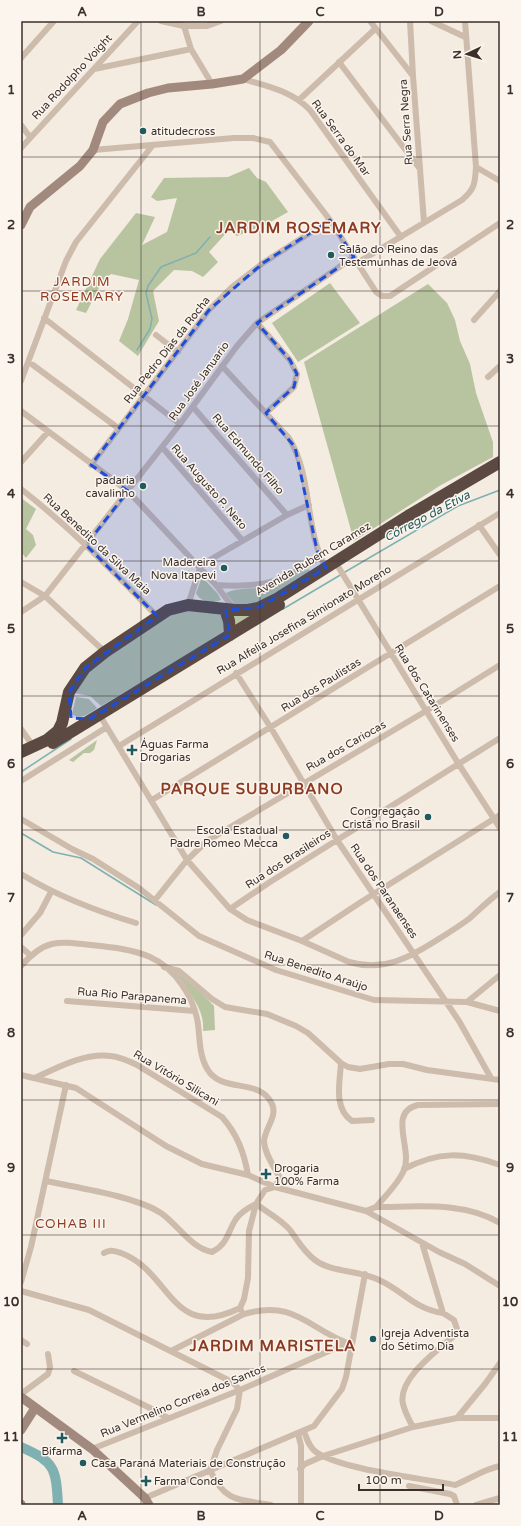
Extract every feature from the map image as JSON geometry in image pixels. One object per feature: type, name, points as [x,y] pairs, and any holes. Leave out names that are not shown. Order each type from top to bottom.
[{"type":"highway","name":"Avenida Rubem Caramez","points":[[21,752],[58,731],[62,723],[72,687],[85,668],[105,652],[158,616],[174,607],[188,605],[230,610],[258,608],[278,598],[408,516],[500,462]]},
{"type":"highway","name":"Avenida Rubem Caramez","points":[[21,758],[53,743],[94,716],[340,569],[500,469]]},
{"type":"highway","points":[[230,610],[230,635]]},
{"type":"highway","points":[[68,697],[71,718],[74,720],[94,716]]},
{"type":"street","points":[[21,58],[54,21]]},
{"type":"street","name":"Rua Rodolpho Voight","points":[[21,148],[138,21]]},
{"type":"street","points":[[161,21],[184,26],[207,26],[221,21]]},
{"type":"street","points":[[21,225],[30,207],[70,176],[93,150],[104,122],[120,104],[148,93],[168,88],[212,84],[242,79],[281,50],[309,21]]},
{"type":"street","points":[[370,21],[413,76]]},
{"type":"street","name":"Rua Serra Negra","points":[[410,21],[424,222]]},
{"type":"street","points":[[431,21],[466,37]]},
{"type":"street","points":[[358,263],[462,200],[472,191],[476,167],[465,21]]},
{"type":"street","points":[[184,26],[191,49],[212,84]]},
{"type":"street","points":[[300,99],[375,29]]},
{"type":"street","points":[[94,69],[191,49]]},
{"type":"street","points":[[339,62],[420,169]]},
{"type":"street","name":"Rua Serra do Mar","points":[[242,79],[280,90],[300,99],[310,110],[401,237]]},
{"type":"street","points":[[21,125],[30,137]]},
{"type":"street","points":[[93,150],[253,138],[270,142],[330,220],[376,292],[382,296],[390,296],[500,223]]},
{"type":"street","points":[[21,382],[66,261],[76,242],[153,145]]},
{"type":"street","points":[[476,167],[500,181]]},
{"type":"street","name":"Rua Pedro Dias da Rocha","points":[[91,465],[209,310],[232,287],[263,263],[330,220]]},
{"type":"street","name":"Rua José Januario","points":[[21,612],[45,596],[180,424],[222,366],[257,323],[354,257]]},
{"type":"street","points":[[474,320],[500,291]]},
{"type":"street","points":[[44,318],[145,395],[180,424]]},
{"type":"street","points":[[257,323],[290,360],[297,374],[294,387],[266,413]]},
{"type":"street","points":[[156,335],[178,352]]},
{"type":"street","points":[[33,365],[118,428]]},
{"type":"street","points":[[222,366],[289,438],[294,447],[309,505],[320,557],[326,568]]},
{"type":"street","points":[[488,377],[500,366]]},
{"type":"street","name":"Rua Edmundo Filho","points":[[193,407],[287,514]]},
{"type":"street","points":[[21,411],[91,465],[128,491],[216,584],[230,610]]},
{"type":"street","points":[[21,462],[48,432]]},
{"type":"street","name":"Rua Augusto P. Neto","points":[[162,447],[242,540]]},
{"type":"street","name":"Rua Benedito da Silva Maia","points":[[21,489],[48,510],[86,545],[158,616]]},
{"type":"street","points":[[188,605],[200,568],[208,561],[287,514],[309,505]]},
{"type":"street","name":"Rua Alfelia Josefina Simionato Moreno","points":[[119,746],[500,512]]},
{"type":"street","points":[[479,525],[500,556]]},
{"type":"street","points":[[216,584],[251,586],[270,583],[296,571],[320,557]]},
{"type":"street","name":"Rua dos Catarinenses","points":[[340,569],[458,764],[500,828]]},
{"type":"street","points":[[21,582],[45,596],[105,652]]},
{"type":"street","name":"Rua dos Paulistas","points":[[152,800],[271,728],[390,653],[472,605],[500,586]]},
{"type":"street","name":"Rua dos Cariocas","points":[[155,900],[187,860],[207,842],[302,783],[426,711],[500,665]]},
{"type":"street","name":"Rua dos Paranaenses","points":[[236,673],[271,728],[302,783],[337,840],[373,895],[446,1000],[491,1078]]},
{"type":"street","points":[[94,716],[107,727],[187,860],[230,909],[251,922],[302,941],[357,965],[390,964],[415,954],[464,922],[500,892]]},
{"type":"street","points":[[21,781],[107,727]]},
{"type":"street","points":[[21,729],[33,746]]},
{"type":"street","name":"Rua dos Brasileiros","points":[[230,909],[500,738]]},
{"type":"street","points":[[302,941],[500,815]]},
{"type":"street","name":"Rua Benedito Araújo","points":[[21,819],[72,849],[93,859],[155,900],[199,936],[281,972],[374,1000],[446,1000],[467,1002],[500,1011]]},
{"type":"street","points":[[21,874],[51,892],[96,910],[136,922]]},
{"type":"street","points":[[21,935],[40,913],[51,892]]},
{"type":"street","points":[[21,966],[30,955],[43,946],[52,943],[86,944],[140,954],[156,960],[184,989],[195,1011],[200,1047],[204,1062],[210,1072],[221,1081],[257,1090],[267,1096],[272,1104],[273,1115],[264,1142],[268,1155],[280,1178],[275,1187],[265,1190],[256,1204],[249,1231],[248,1278],[244,1299],[240,1308],[213,1317],[192,1315],[174,1302],[147,1268],[137,1261],[114,1251],[104,1253]]},
{"type":"street","points":[[21,946],[30,955]]},
{"type":"street","points":[[164,967],[179,971],[212,999],[225,1007],[267,1014],[296,1026],[320,1043],[341,1063],[354,1069],[389,1064],[403,1064],[427,1070],[500,1080]]},
{"type":"street","points":[[467,1002],[500,975]]},
{"type":"street","name":"Rua Rio Parapanema","points":[[67,1000],[195,1011]]},
{"type":"street","name":"Rua Vitório Silicani","points":[[35,1078],[85,1059],[110,1056],[122,1058],[222,1117],[232,1129],[240,1144],[248,1175]]},
{"type":"street","points":[[341,1063],[340,1098],[342,1112],[352,1120],[372,1120]]},
{"type":"street","points":[[21,1075],[66,1085],[84,1093],[186,1158],[202,1164],[248,1175],[275,1187],[366,1211],[422,1243],[465,1264],[500,1286]]},
{"type":"street","points":[[21,1282],[28,1263],[66,1085]]},
{"type":"street","points":[[404,1170],[406,1152],[402,1115],[406,1110],[418,1105],[500,1104]]},
{"type":"street","points":[[376,1207],[404,1170],[422,1160],[449,1155],[471,1156],[500,1165]]},
{"type":"street","points":[[46,1181],[133,1200],[161,1213],[197,1245],[206,1251],[212,1252],[223,1245],[235,1220],[240,1214],[256,1204]]},
{"type":"street","points":[[256,1204],[289,1229],[298,1244],[322,1265],[365,1274],[379,1280],[418,1306],[426,1310],[443,1313],[454,1320],[457,1329],[454,1335],[419,1367],[404,1387],[403,1404],[413,1427]]},
{"type":"street","points":[[366,1211],[376,1207],[464,1209],[477,1212],[500,1223]]},
{"type":"street","points":[[422,1243],[443,1313]]},
{"type":"street","points":[[48,1354],[50,1367],[48,1374],[21,1395],[35,1408],[92,1449],[147,1502],[210,1470],[314,1426],[342,1389],[349,1344],[365,1274]]},
{"type":"street","points":[[21,1291],[89,1310],[232,1382],[240,1390],[237,1409],[217,1450],[210,1470],[216,1483],[227,1495],[271,1505]]},
{"type":"street","points":[[240,1308],[244,1314]]},
{"type":"street","points":[[171,1351],[244,1314],[258,1310],[272,1309],[287,1312],[300,1317],[349,1344]]},
{"type":"street","points":[[21,1340],[27,1344]]},
{"type":"street","name":"Rua Vermelino Correia dos Santos","points":[[92,1449],[240,1390],[349,1344]]},
{"type":"street","points":[[457,1418],[500,1363]]},
{"type":"street","points":[[74,1371],[168,1418]]},
{"type":"street","points":[[21,1430],[35,1408]]},
{"type":"street","points":[[300,1469],[305,1464],[323,1456],[413,1427],[457,1418],[500,1418]]},
{"type":"street","points":[[301,1432],[314,1451],[323,1456],[364,1468],[455,1485],[469,1480],[492,1468],[500,1466]]},
{"type":"street","points":[[301,1432],[301,1505]]},
{"type":"street","points":[[409,1486],[450,1494],[454,1496],[457,1505]]},
{"type":"street","points":[[476,1505],[500,1498]]},
{"type":"highlighted area","points":[[330,220],[354,257],[257,323],[290,360],[297,374],[294,387],[266,413],[295,447],[317,550],[326,568],[258,608],[226,610],[230,635],[90,719],[71,718],[69,692],[85,668],[157,616],[86,545],[128,491],[91,465],[209,310],[263,263]]},
{"type":"green space","points":[[249,168],[257,178],[266,182],[288,212],[265,225],[237,236],[229,230],[209,252],[218,262],[203,277],[192,271],[174,270],[153,291],[159,321],[138,356],[119,341],[128,319],[139,280],[111,274],[102,282],[86,313],[76,310],[100,259],[136,213],[155,217],[142,245],[167,232],[177,198],[157,201],[151,197],[164,178],[228,177]]},
{"type":"green space","points":[[330,283],[360,323],[298,362],[272,323]]},
{"type":"green space","points":[[428,284],[447,303],[455,320],[460,341],[470,364],[476,393],[493,442],[493,457],[441,485],[354,541],[304,362]]},
{"type":"green space","points":[[21,498],[36,509],[26,529],[33,535],[36,545],[26,558],[21,552]]},
{"type":"green space","points":[[309,569],[312,574],[255,603],[236,606],[226,593],[236,590],[272,585]]},
{"type":"green space","points":[[202,577],[218,594],[221,600],[214,602],[207,601],[198,596],[196,593]]},
{"type":"green space","points":[[177,610],[219,611],[223,619],[224,634],[101,706],[90,696],[74,693],[93,666]]},
{"type":"green space","points":[[231,615],[252,615],[233,626]]},
{"type":"green space","points":[[76,697],[89,699],[97,708],[85,716],[75,716],[72,714]]},
{"type":"green space","points":[[97,740],[94,750],[90,753],[84,753],[73,762],[69,760]]},
{"type":"green space","points":[[177,974],[185,976],[214,1006],[215,1030],[203,1031],[203,1023],[199,1008]]},
{"type":"waterway","points":[[137,350],[150,329],[152,319],[146,293],[148,286],[161,267],[196,253],[210,237]]},
{"type":"waterway","name":"Córrego da Etiva","points":[[345,572],[458,506],[500,490]]},
{"type":"waterway","points":[[283,609],[342,574]]},
{"type":"waterway","points":[[21,772],[71,739]]},
{"type":"waterway","points":[[21,833],[53,852],[81,858],[156,905]]},
{"type":"waterway","points":[[21,1447],[41,1457],[52,1468],[56,1482],[58,1505]]},
{"type":"place","name":"atitudecross","points":[[143,131]]},
{"type":"place","name":"Salão do Reino das Testemunhas de Jeová","points":[[331,255]]},
{"type":"place","name":"padaria cavalinho","points":[[143,486]]},
{"type":"place","name":"Madereira Nova Itapevi","points":[[224,568]]},
{"type":"place","name":"Águas Farma Drogarias","points":[[132,750]]},
{"type":"place","name":"Congregação Cristã no Brasil","points":[[428,817]]},
{"type":"place","name":"Escola Estadual Padre Romeo Mecca","points":[[286,836]]},
{"type":"place","name":"Drogaria 100% Farma","points":[[266,1174]]},
{"type":"place","name":"Igreja Adventista do Sétimo Dia","points":[[373,1339]]},
{"type":"place","name":"Bifarma","points":[[62,1438]]},
{"type":"place","name":"Casa Paraná Materiais de Construção","points":[[83,1463]]},
{"type":"place","name":"Farma Conde","points":[[146,1481]]},
{"type":"district","name":"JARDIM ROSEMARY","points":[[299,228]]},
{"type":"district","name":"JARDIM ROSEMARY","points":[[82,290]]},
{"type":"district","name":"PARQUE SUBURBANO","points":[[252,789]]},
{"type":"district","name":"COHAB III","points":[[71,1224]]},
{"type":"district","name":"JARDIM MARISTELA","points":[[273,1346]]}]
